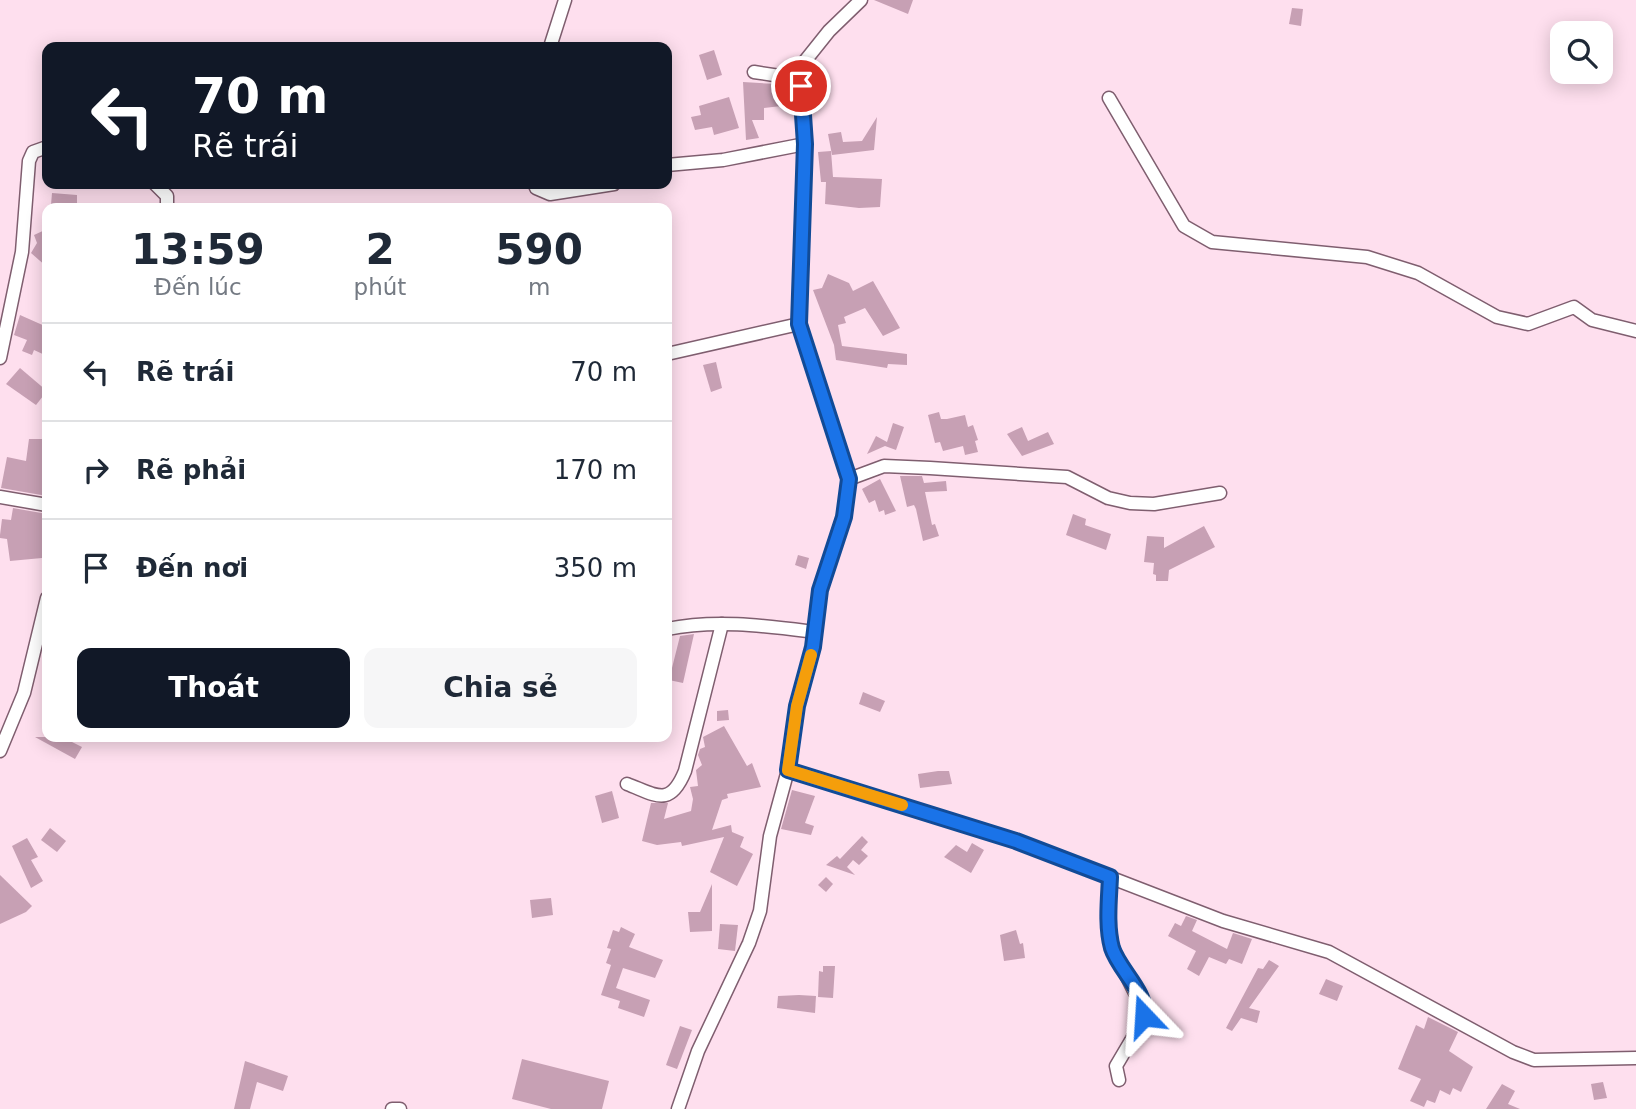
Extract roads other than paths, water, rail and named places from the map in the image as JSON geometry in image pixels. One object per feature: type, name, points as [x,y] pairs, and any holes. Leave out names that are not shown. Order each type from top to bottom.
[{"type":"street","points":[[552,42],[565,0]]},
{"type":"street","points":[[678,1109],[698,1051],[757,922],[770,836],[788,770],[797,706],[815,632],[820,590],[844,517],[849,479],[799,324],[805,144],[800,79],[805,61],[829,31],[861,0]]},
{"type":"street","points":[[754,72],[800,79]]},
{"type":"street","points":[[1109,98],[1184,226],[1212,242],[1367,257],[1418,272],[1497,317],[1528,324],[1574,307],[1592,320],[1636,331]]},
{"type":"street","points":[[672,165],[723,160],[805,144]]},
{"type":"street","points":[[0,358],[22,252],[29,161],[33,152],[42,149]]},
{"type":"street","points":[[538,189],[550,194],[582,189]]},
{"type":"street","points":[[672,353],[799,324]]},
{"type":"street","points":[[849,479],[884,467],[1067,477],[1108,498],[1130,503],[1154,504],[1220,492]]},
{"type":"street","points":[[0,497],[42,504]]},
{"type":"street","points":[[0,751],[24,693],[42,619]]},
{"type":"street","points":[[672,628],[691,624],[722,624],[815,632]]},
{"type":"street","points":[[627,784],[662,797],[670,795],[678,786],[685,771],[722,624]]},
{"type":"street","points":[[788,770],[1016,841],[1229,924],[1329,952],[1513,1052],[1534,1060],[1636,1058]]},
{"type":"street","points":[[1110,877],[1109,925],[1112,947],[1144,1011],[1142,1022],[1116,1066],[1119,1080]]},
{"type":"street","points":[[392,1109],[400,1109]]}]
